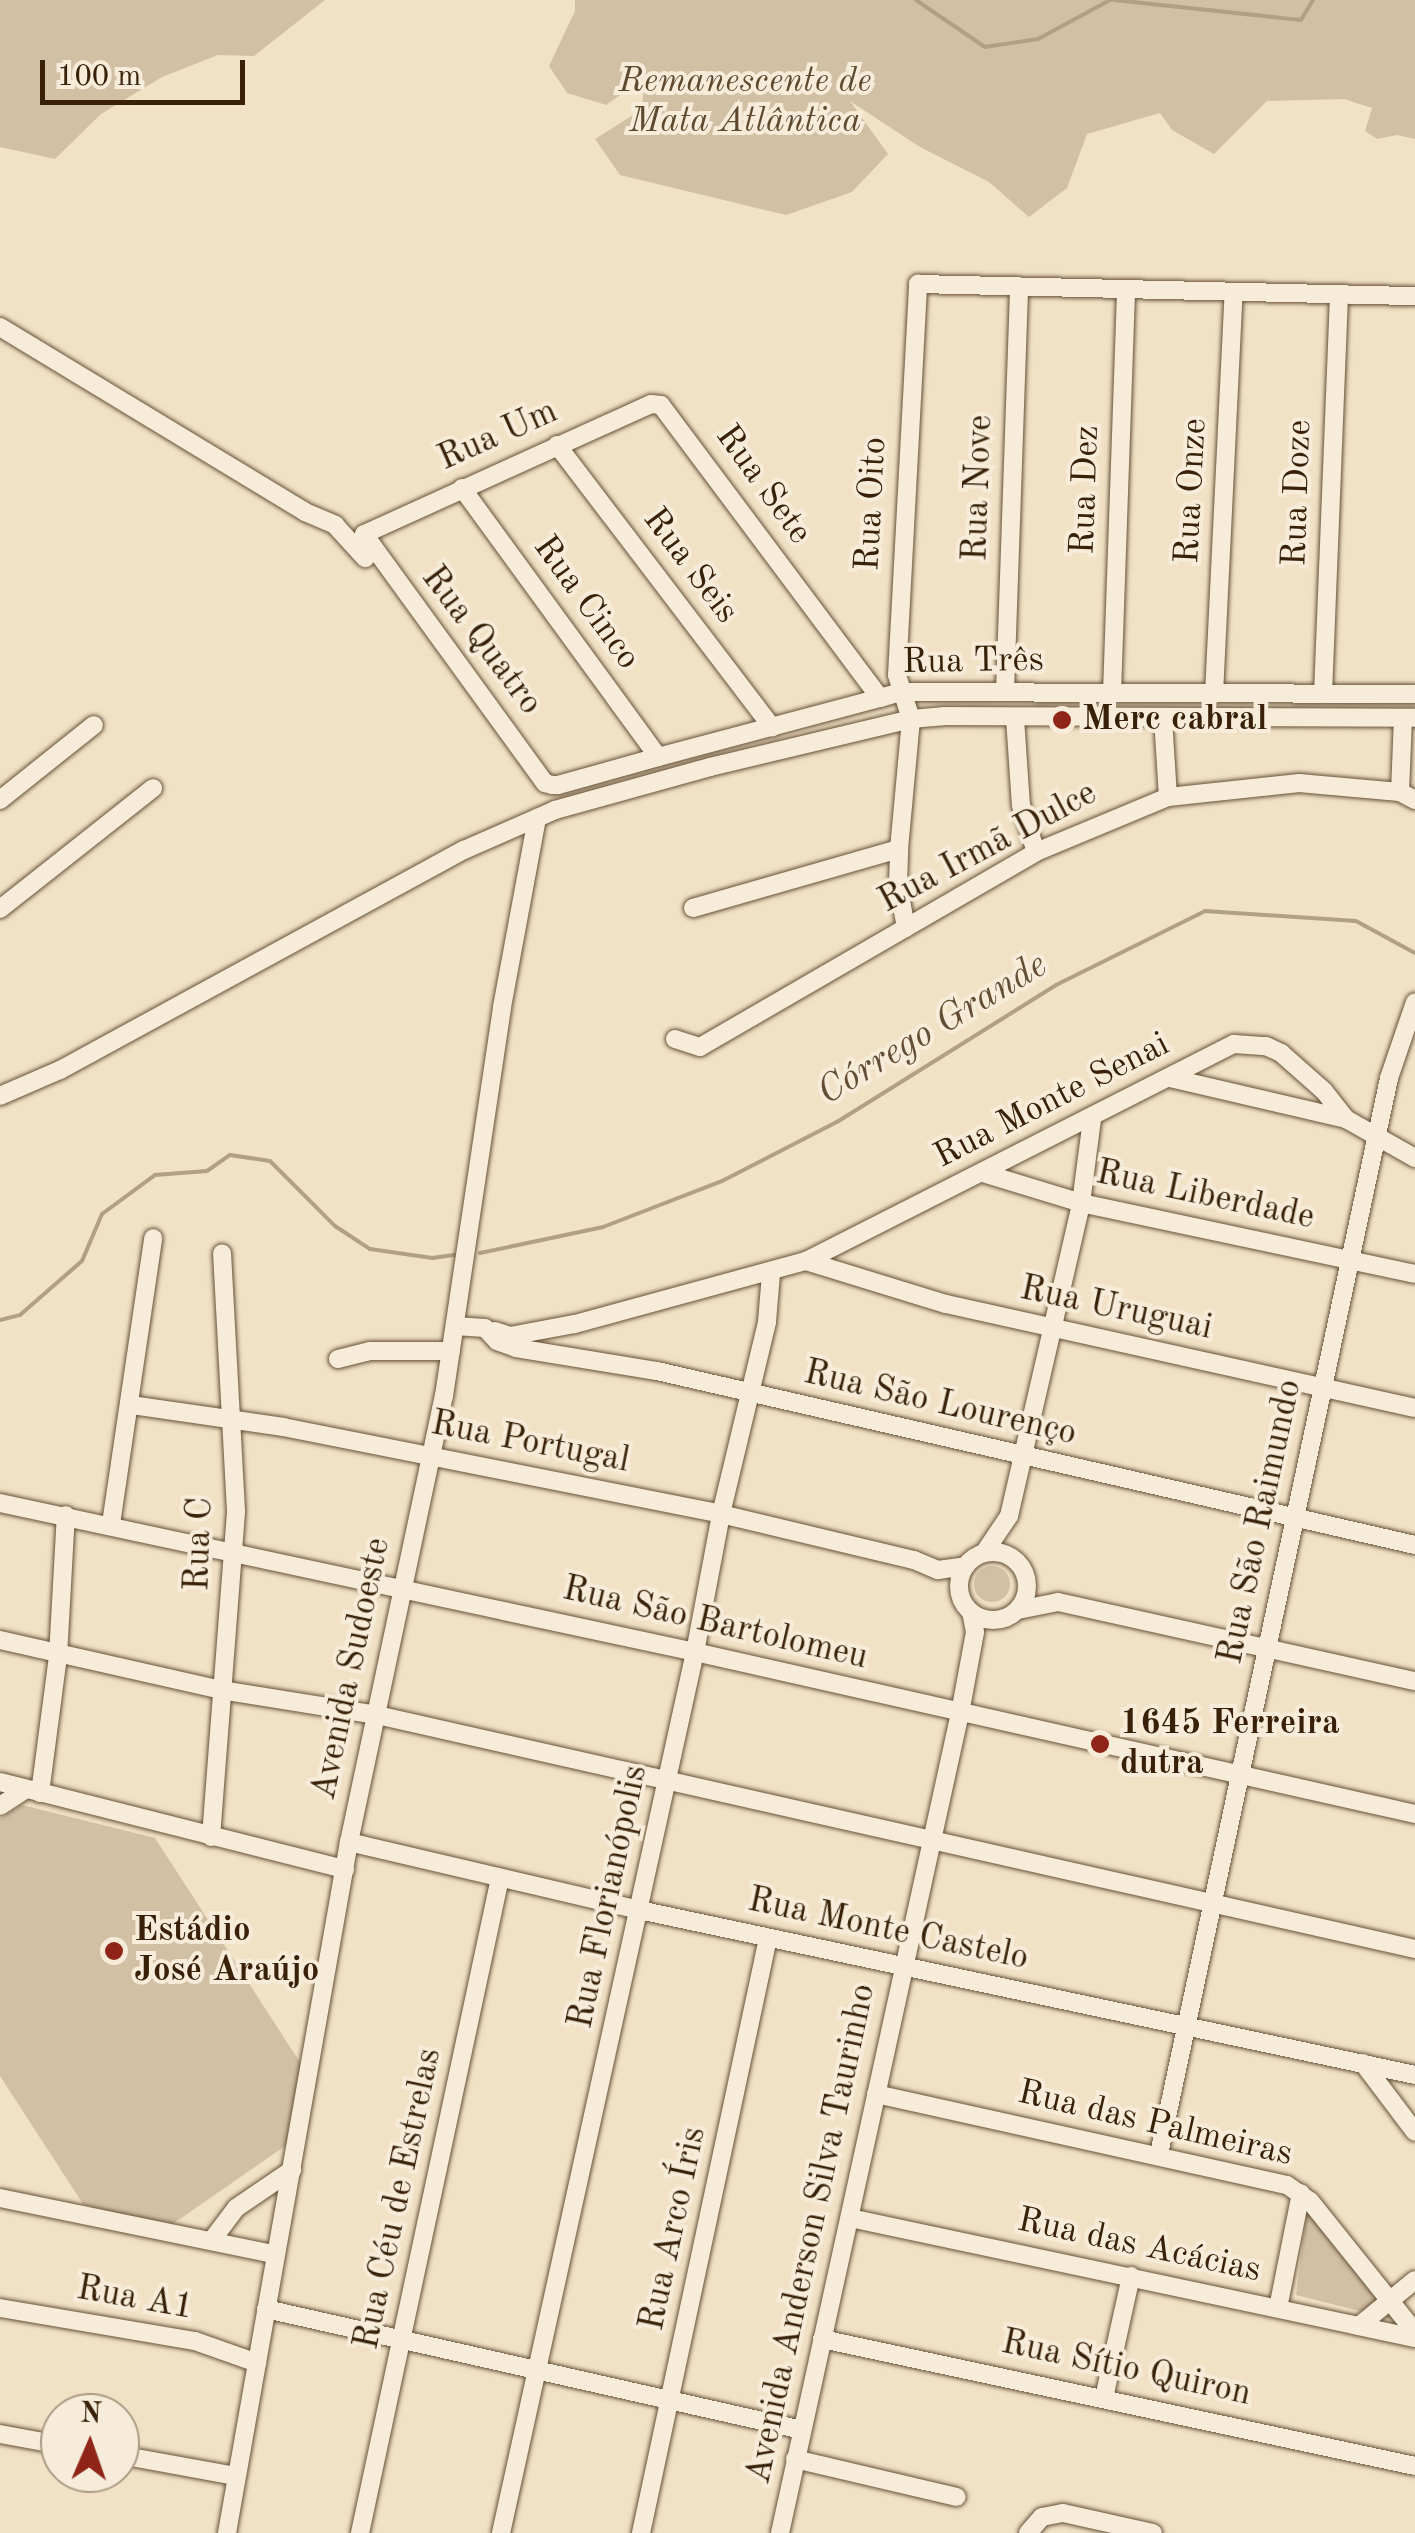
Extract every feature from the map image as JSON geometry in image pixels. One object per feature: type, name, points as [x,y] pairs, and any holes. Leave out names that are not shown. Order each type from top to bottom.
[{"type":"street","name":"Rua Oito","points":[[911,718],[897,676],[914,289],[921,281],[1019,286]]},
{"type":"street","points":[[1019,286],[1415,296]]},
{"type":"street","name":"Rua Nove","points":[[1004,692],[1019,286]]},
{"type":"street","name":"Rua Dez","points":[[1112,693],[1126,289]]},
{"type":"street","name":"Rua Onze","points":[[1214,694],[1234,292]]},
{"type":"street","name":"Rua Doze","points":[[1323,694],[1339,295]]},
{"type":"street","points":[[0,327],[305,512],[335,525],[357,547],[555,810]]},
{"type":"street","name":"Rua Um","points":[[364,539],[366,530],[651,404],[666,408]]},
{"type":"street","name":"Rua Sete","points":[[666,408],[880,698]]},
{"type":"street","name":"Rua Seis","points":[[557,445],[772,727]]},
{"type":"street","name":"Rua Cinco","points":[[462,488],[658,758]]},
{"type":"street","name":"Rua Quatro","points":[[364,539],[545,783]]},
{"type":"street","name":"Rua Três","points":[[545,783],[558,785],[901,692],[1415,694]]},
{"type":"street","points":[[906,928],[898,884],[911,718]]},
{"type":"street","points":[[0,1096],[60,1070],[464,850],[555,810],[911,718],[1409,718],[1408,796]]},
{"type":"street","points":[[1015,718],[1021,805],[1036,852]]},
{"type":"street","points":[[1164,718],[1168,797]]},
{"type":"street","points":[[0,800],[94,726]]},
{"type":"street","name":"Rua Irmã Dulce","points":[[674,1038],[700,1047],[1036,852],[1168,797],[1285,783],[1408,796]]},
{"type":"street","points":[[0,909],[153,788]]},
{"type":"street","name":"Avenida Sudoeste","points":[[227,2533],[350,1842],[451,1351],[502,1007],[537,818]]},
{"type":"street","points":[[692,908],[899,848]]},
{"type":"street","name":"Rua São Raimundo","points":[[1160,2154],[1184,2025],[1354,1260],[1398,1044],[1415,1002]]},
{"type":"street","name":"Rua Monte Senai","points":[[770,1272],[806,1262],[1234,1044],[1266,1046],[1294,1063],[1346,1119]]},
{"type":"street","points":[[1170,1078],[1346,1119],[1415,1158]]},
{"type":"street","points":[[966,1604],[960,1580],[966,1566],[984,1553],[1009,1516],[1081,1203],[1092,1118]]},
{"type":"street","name":"Rua Liberdade","points":[[983,1173],[1081,1203],[1415,1274]]},
{"type":"street","points":[[111,1524],[153,1238]]},
{"type":"street","name":"Rua C","points":[[212,1836],[234,1552],[235,1492],[222,1253]]},
{"type":"street","name":"Rua Uruguai","points":[[806,1262],[946,1304],[1415,1408]]},
{"type":"street","points":[[485,1328],[510,1336],[575,1324],[770,1272]]},
{"type":"street","name":"Rua Florianópolis","points":[[502,2533],[696,1652],[721,1514],[767,1322],[770,1272]]},
{"type":"street","name":"Rua São Lourenço","points":[[455,1326],[485,1328],[497,1341],[516,1348],[656,1372],[1415,1545]]},
{"type":"street","points":[[338,1359],[370,1351],[451,1351]]},
{"type":"street","name":"Rua Portugal","points":[[131,1405],[229,1418],[721,1514],[914,1560],[938,1570],[966,1566]]},
{"type":"street","name":"Rua São Bartolomeu","points":[[0,1503],[696,1652],[1415,1814]]},
{"type":"street","points":[[33,1791],[58,1656],[66,1515]]},
{"type":"street","points":[[971,1656],[1026,1594],[1009,1516]]},
{"type":"street","points":[[984,1553],[1002,1553],[1058,1602]]},
{"type":"street","points":[[914,1560],[984,1619],[1058,1602],[1415,1681]]},
{"type":"street","name":"Avenida Anderson Silva Taurinho","points":[[780,2533],[960,1712],[976,1632],[966,1604]]},
{"type":"street","points":[[0,1640],[221,1690],[377,1715],[1415,1950]]},
{"type":"street","points":[[0,1782],[345,1869]]},
{"type":"street","points":[[0,1806],[33,1791]]},
{"type":"street","name":"Rua Monte Castelo","points":[[350,1842],[639,1910],[1415,2075]]},
{"type":"street","name":"Rua Céu de Estrelas","points":[[360,2533],[500,1878]]},
{"type":"street","name":"Rua Arco Íris","points":[[641,2533],[768,1938]]},
{"type":"street","points":[[1363,2063],[1415,2132]]},
{"type":"street","name":"Rua das Palmeiras","points":[[876,2094],[1288,2185],[1301,2193],[1415,2335]]},
{"type":"street","points":[[212,2240],[236,2208],[292,2170]]},
{"type":"street","points":[[1278,2308],[1301,2193]]},
{"type":"street","points":[[0,2198],[274,2254]]},
{"type":"street","name":"Rua das Acácias","points":[[850,2218],[1415,2335]]},
{"type":"street","points":[[1104,2398],[1132,2276]]},
{"type":"street","points":[[1359,2326],[1415,2280]]},
{"type":"street","name":"Rua A1","points":[[0,2308],[194,2340],[257,2363]]},
{"type":"street","points":[[266,2310],[671,2397],[802,2430]]},
{"type":"street","name":"Rua Sítio Quiron","points":[[822,2338],[1415,2466]]},
{"type":"street","points":[[0,2434],[40,2441]]},
{"type":"street","points":[[140,2459],[236,2476]]},
{"type":"street","points":[[795,2459],[956,2496]]},
{"type":"street","points":[[1028,2533],[1042,2517],[1063,2513],[1153,2533]]},
{"type":"green space","points":[[0,0],[325,0],[254,56],[218,55],[162,77],[101,114],[55,159],[0,147]]},
{"type":"green space","name":"Remanescente de Mata Atlântica","points":[[575,0],[1415,0],[1415,139],[1397,135],[1377,139],[1365,131],[1372,108],[1344,99],[1267,101],[1214,154],[1172,130],[1160,113],[1087,134],[1067,188],[1029,217],[989,182],[920,147],[850,101],[888,154],[852,192],[786,215],[620,175],[595,139],[641,110],[646,77],[606,105],[567,93],[549,66],[575,11]]},
{"type":"green space","points":[[992,1566],[1005,1571],[1010,1584],[1005,1597],[992,1602],[979,1597],[974,1584],[979,1571]]},
{"type":"green space","name":"Estádio José Araújo","points":[[22,1805],[155,1838],[301,2064],[288,2144],[167,2228],[83,2204],[0,2076],[0,1819]]},
{"type":"green space","points":[[1307,2209],[1395,2320],[1296,2295]]},
{"type":"waterway","points":[[916,0],[985,47],[1038,39],[1110,0]]},
{"type":"waterway","points":[[1114,0],[1301,20],[1313,0]]},
{"type":"waterway","name":"Córrego Grande","points":[[480,1253],[603,1227],[722,1181],[837,1122],[1056,985],[1205,911],[1356,921],[1415,953]]},
{"type":"waterway","name":"Córrego Grande","points":[[0,1320],[20,1315],[82,1261],[102,1214],[155,1175],[207,1171],[230,1155],[270,1161],[335,1226],[370,1249],[432,1258],[454,1255]]},
{"type":"place","name":"Merc cabral","points":[[1062,720]]},
{"type":"place","name":"1645 Ferreira dutra","points":[[1100,1744]]},
{"type":"place","name":"Estádio José Araújo","points":[[114,1951]]}]
